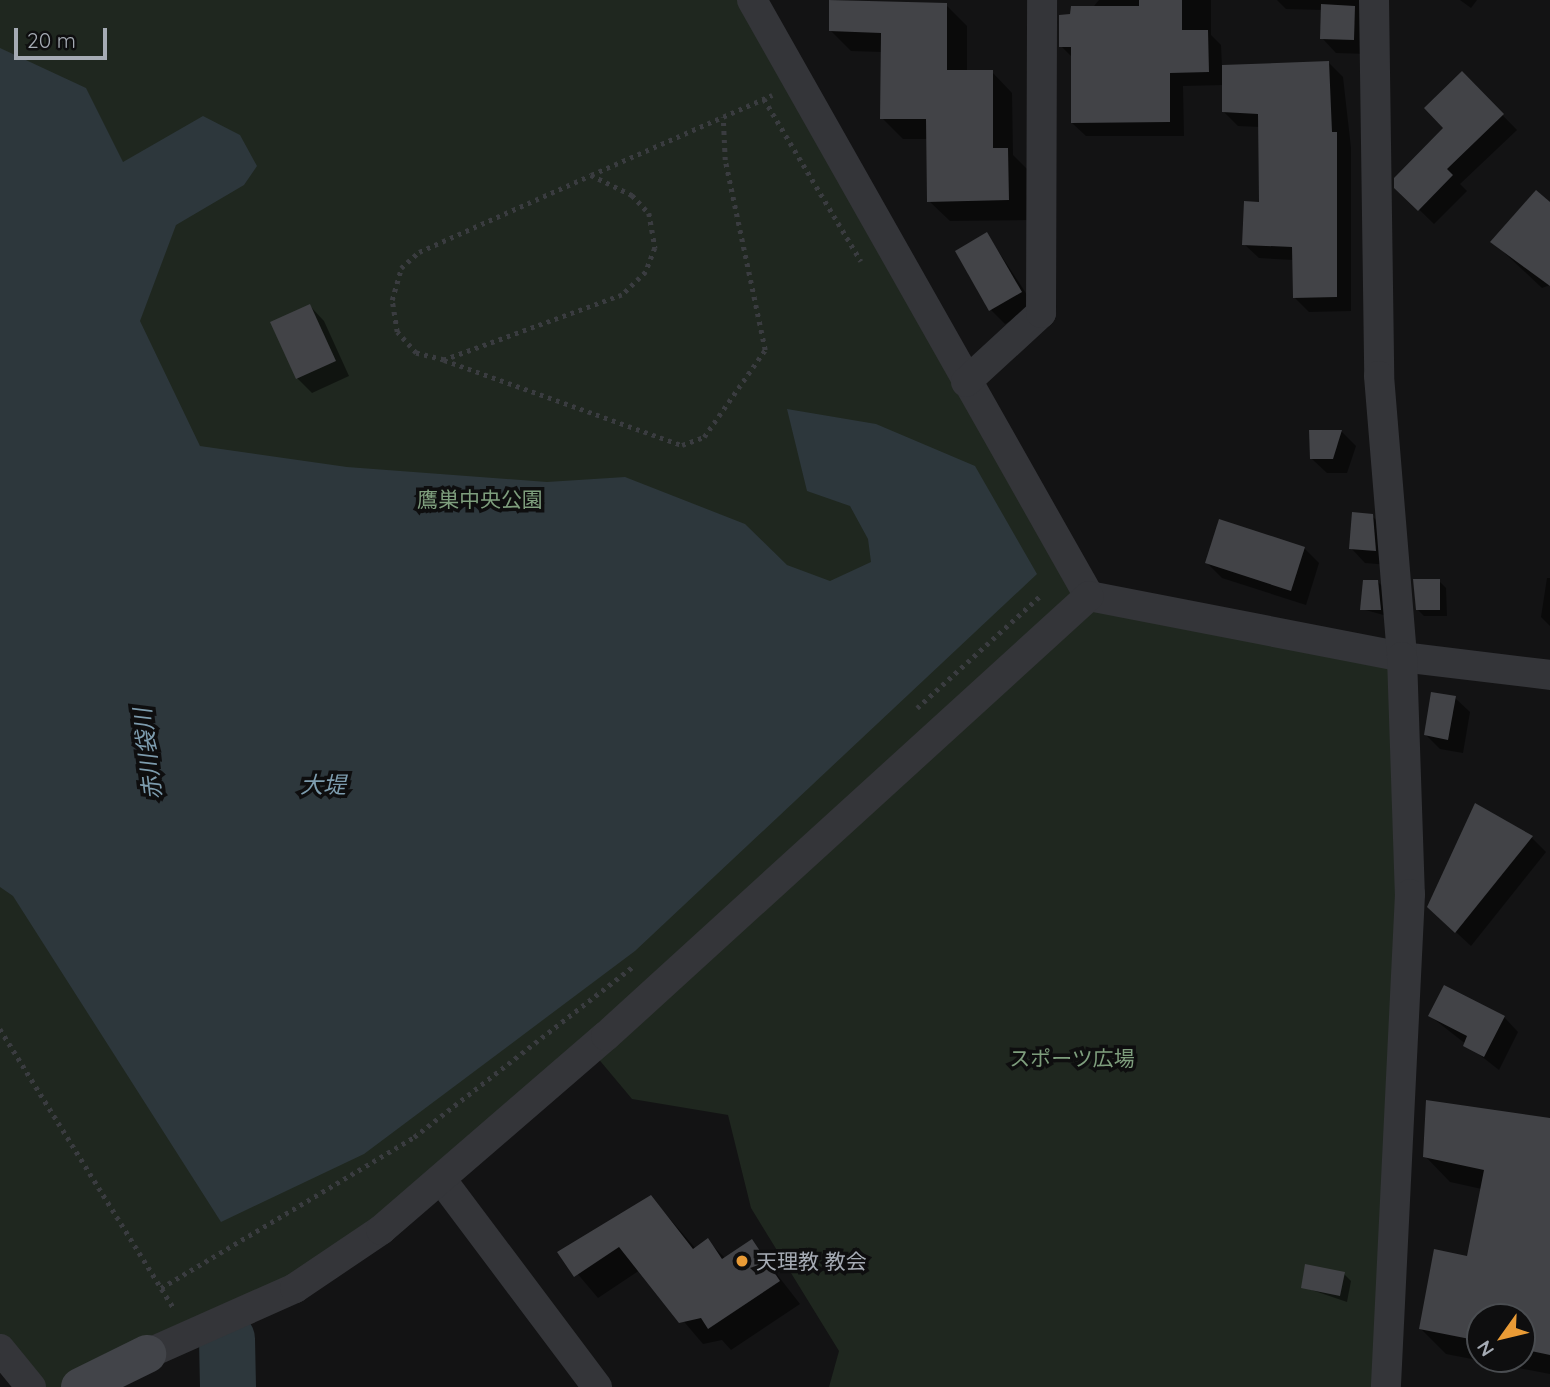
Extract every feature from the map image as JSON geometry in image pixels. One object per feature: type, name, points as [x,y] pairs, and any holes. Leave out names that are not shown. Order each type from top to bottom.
[{"type":"street","points":[[752,0],[1089,596],[1402,657],[1550,675]]},
{"type":"street","points":[[966,382],[1041,313],[1042,0]]},
{"type":"street","points":[[1374,0],[1379,376],[1402,657],[1410,894],[1386,1387]]},
{"type":"street","points":[[80,1387],[147,1353],[295,1288],[381,1230],[1089,596]]},
{"type":"street","points":[[440,1179],[597,1387]]},
{"type":"street","points":[[0,1349],[31,1387]]},
{"type":"path","points":[[723,117],[725,160],[765,350],[704,437],[682,444],[444,360],[416,353],[397,332],[392,300],[401,268],[419,252],[723,117],[798,84]]},
{"type":"path","points":[[764,99],[866,268]]},
{"type":"path","points":[[444,360],[622,295],[646,272],[655,248],[649,213],[632,195],[591,176]]},
{"type":"path","points":[[911,713],[1051,585]]},
{"type":"path","points":[[161,1288],[414,1137],[645,956]]},
{"type":"path","points":[[0,1029],[190,1335]]},
{"type":"green space","name":"鷹巣中央公園","points":[[0,0],[752,0],[1089,596],[1402,657],[1386,1387],[829,1387],[839,1351],[751,1208],[728,1115],[632,1099],[591,1050],[381,1230],[80,1387],[31,1387],[0,1349]]},
{"type":"water","name":"大堤","points":[[0,48],[86,88],[123,162],[203,116],[240,135],[257,166],[244,185],[176,225],[140,321],[200,446],[347,467],[547,482],[625,477],[745,524],[787,565],[830,581],[871,562],[868,539],[850,506],[807,491],[787,409],[876,424],[975,466],[1037,574],[635,951],[364,1154],[221,1222],[13,896],[0,887]]},
{"type":"building","points":[[829,0],[947,3],[947,70],[993,70],[993,148],[1008,148],[1009,200],[927,202],[926,119],[880,119],[881,33],[829,31]]},
{"type":"building","points":[[1139,0],[1182,0],[1182,30],[1208,30],[1209,72],[1170,73],[1170,122],[1071,123],[1071,47],[1059,47],[1059,15],[1070,14],[1071,6],[1139,6]]},
{"type":"building","points":[[1321,4],[1355,6],[1354,40],[1320,39]]},
{"type":"building","points":[[1329,61],[1332,132],[1337,132],[1337,297],[1293,298],[1292,247],[1242,245],[1244,201],[1259,202],[1258,114],[1222,112],[1222,65]]},
{"type":"building","points":[[1462,71],[1504,114],[1447,169],[1453,175],[1418,211],[1394,188],[1394,178],[1443,128],[1424,108]]},
{"type":"building","points":[[1536,190],[1550,202],[1550,286],[1490,242]]},
{"type":"building","points":[[987,232],[1022,292],[989,311],[955,251]]},
{"type":"building","points":[[310,304],[336,361],[296,379],[270,322]]},
{"type":"building","points":[[1309,430],[1342,430],[1333,459],[1310,459]]},
{"type":"building","points":[[1352,512],[1373,514],[1376,551],[1349,549]]},
{"type":"building","points":[[1219,519],[1305,547],[1291,591],[1205,563]]},
{"type":"building","points":[[1413,579],[1440,579],[1440,610],[1416,610]]},
{"type":"building","points":[[1363,580],[1378,580],[1381,610],[1360,610]]},
{"type":"building","points":[[1431,692],[1456,696],[1448,740],[1424,735]]},
{"type":"building","points":[[1475,803],[1533,836],[1455,933],[1427,907]]},
{"type":"building","points":[[1444,985],[1505,1016],[1484,1057],[1463,1046],[1467,1036],[1428,1016]]},
{"type":"building","points":[[1426,1100],[1550,1118],[1550,1355],[1536,1352],[1536,1303],[1466,1303],[1466,1338],[1419,1329],[1434,1249],[1467,1256],[1484,1170],[1423,1157]]},
{"type":"building","name":"天理教 教会","points":[[651,1195],[693,1249],[708,1238],[722,1259],[752,1239],[780,1281],[708,1329],[701,1318],[679,1323],[619,1247],[574,1277],[557,1252]]},
{"type":"building","points":[[1305,1264],[1345,1272],[1340,1296],[1301,1288]]},
{"type":"waterway","name":"赤川袋川","points":[[227,1339],[228,1387]]},
{"type":"place","name":"天理教 教会","points":[[742,1261]]},
{"type":"park label","name":"スポーツ広場","points":[[1072,1058]]}]
